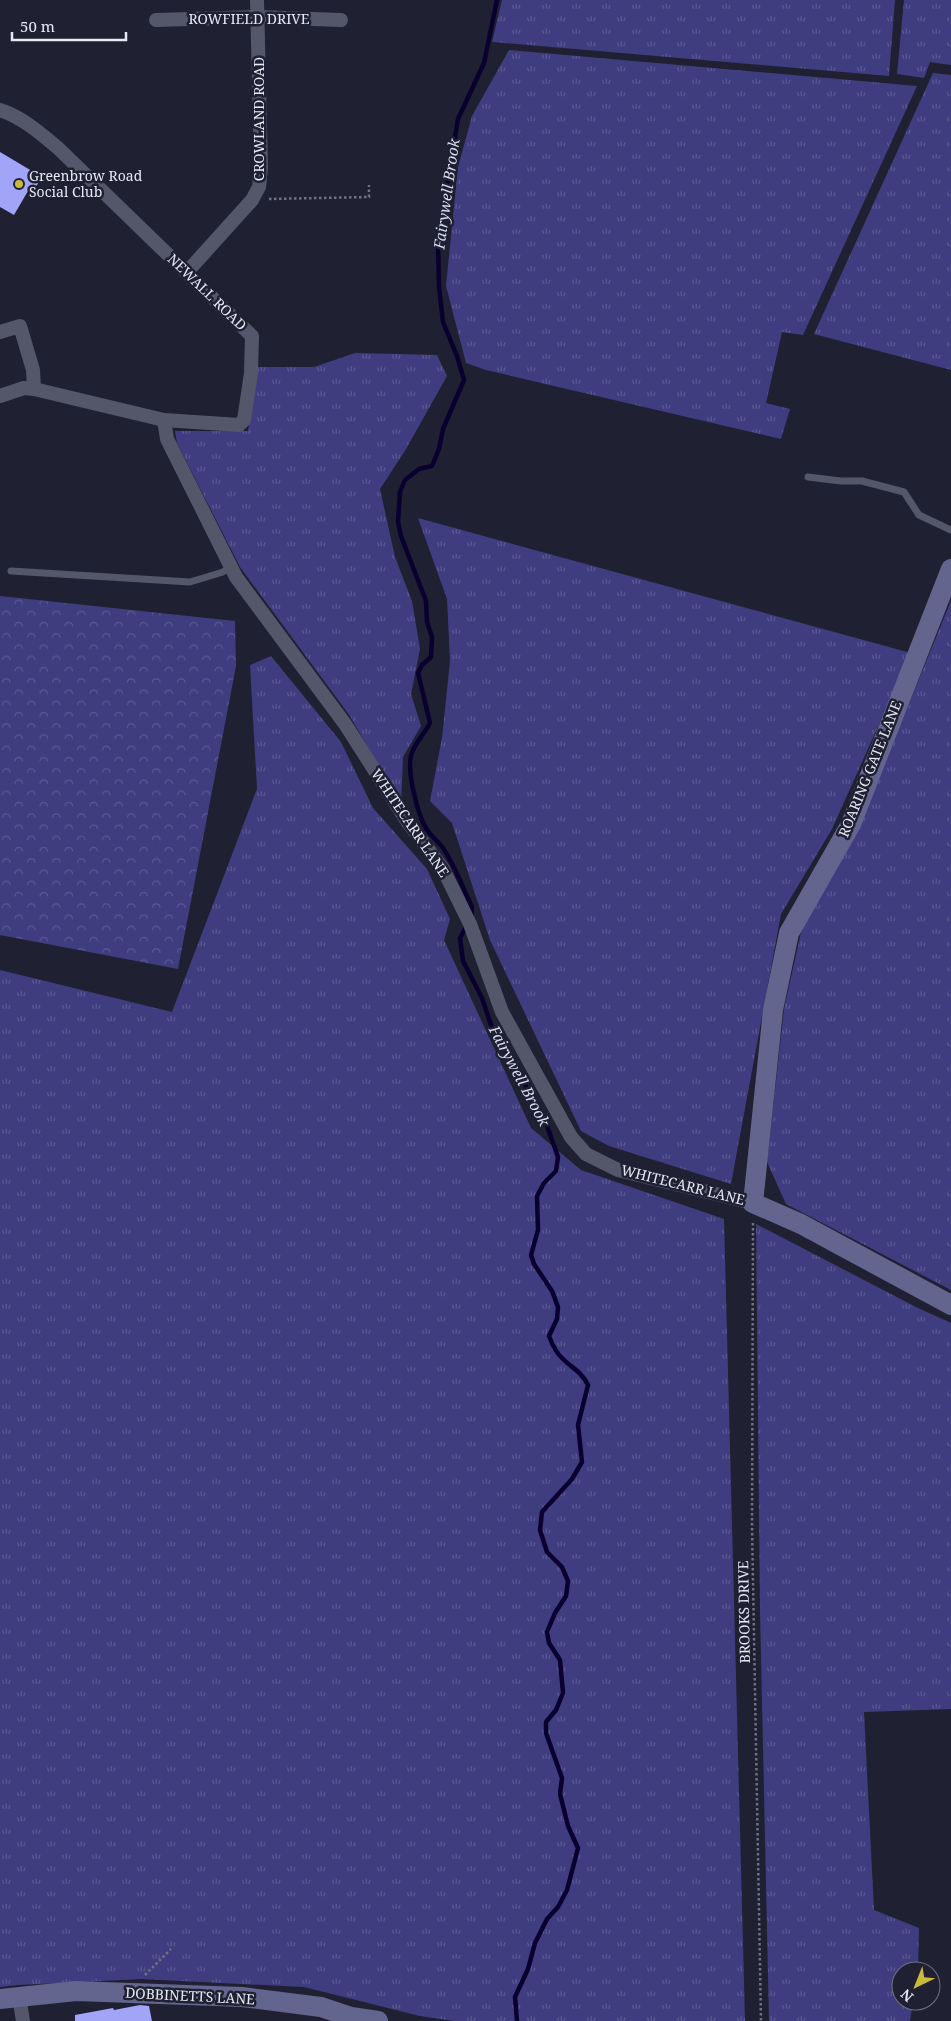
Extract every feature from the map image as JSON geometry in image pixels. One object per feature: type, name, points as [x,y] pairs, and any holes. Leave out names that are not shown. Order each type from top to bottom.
[{"type":"street","name":"CROWLAND ROAD","points":[[187,272],[252,200],[259,187],[261,168],[257,0]]},
{"type":"street","name":"ROWFIELD DRIVE","points":[[156,20],[258,17],[342,20]]},
{"type":"street","name":"NEWALL ROAD","points":[[0,110],[10,113],[36,130],[58,148],[252,336],[251,373],[244,420],[239,425],[164,420],[34,389],[24,388],[0,396]]},
{"type":"street","points":[[0,332],[20,326],[33,370],[34,389]]},
{"type":"street","name":"WHITECARR LANE","points":[[164,420],[167,439],[236,577],[345,724],[407,822],[443,868],[470,924],[502,1012],[571,1138],[586,1154],[618,1170],[754,1203],[801,1224],[951,1305]]},
{"type":"street","name":"ROARING GATE LANE","points":[[754,1203],[772,1010],[789,933],[851,824],[951,569]]},
{"type":"street","name":"DOBBINETTS LANE","points":[[10,1998],[76,1991],[242,1997],[320,2007],[351,2017],[378,2021]]},
{"type":"street","points":[[10,1998],[23,2021]]},
{"type":"lane","points":[[808,477],[862,481],[904,492],[919,515],[951,530]]},
{"type":"lane","points":[[11,571],[190,582],[223,572],[231,566]]},
{"type":"path","points":[[252,200],[369,196],[369,185]]},
{"type":"path","name":"BROOKS DRIVE","points":[[754,1203],[752,1526],[761,2021]]},
{"type":"path","points":[[138,1992],[141,1979],[171,1949]]},
{"type":"green space","points":[[502,0],[895,0],[889,76],[492,42]]},
{"type":"green space","points":[[904,0],[951,0],[951,65],[930,62],[924,78],[897,74]]},
{"type":"green space","points":[[509,50],[917,86],[803,335],[782,332],[766,403],[790,409],[781,439],[486,370],[466,363],[446,286],[458,167],[472,116]]},
{"type":"green space","points":[[933,73],[951,75],[951,370],[814,334]]},
{"type":"green space","points":[[355,353],[437,355],[447,376],[406,449],[380,489],[395,557],[412,601],[420,649],[411,694],[421,726],[403,757],[401,806],[350,716],[240,567],[177,443],[175,431],[248,431],[257,367],[314,367]]},
{"type":"green space","points":[[418,518],[911,653],[832,829],[781,914],[731,1184],[609,1146],[581,1131],[490,940],[452,823],[430,801],[442,738],[450,661],[447,599]]},
{"type":"green space","points":[[0,596],[235,621],[236,666],[178,969],[0,935]]},
{"type":"green space","points":[[951,601],[951,1290],[786,1204],[767,1162],[784,1009],[802,928],[859,825]]},
{"type":"green space","points":[[271,656],[341,742],[373,808],[427,869],[450,919],[444,940],[531,1128],[581,1170],[724,1219],[745,2021],[455,2021],[420,2016],[304,1987],[141,1979],[0,1987],[0,970],[172,1012],[257,789],[250,665]]},
{"type":"green space","points":[[756,1224],[916,1307],[951,1323],[951,1709],[864,1712],[874,1910],[919,1928],[918,1961],[891,1961],[891,2011],[912,2011],[910,2021],[769,2021],[760,1610]]},
{"type":"building","name":"Greenbrow Road Social Club","points":[[0,152],[42,177],[32,193],[28,191],[14,215],[0,207]]},
{"type":"building","points":[[140,2005],[149,2006],[152,2021],[75,2021],[75,2015]]},
{"type":"waterway","name":"Fairywell Brook","points":[[471,918],[472,907],[455,870],[443,848],[424,825],[417,806],[412,783],[411,756],[414,747],[430,723],[418,673],[422,665],[431,657],[432,637],[427,622],[426,601],[401,536],[398,522],[400,492],[405,480],[419,469],[432,466],[439,449],[443,429],[464,380],[457,356],[443,322],[439,287],[438,242],[458,119],[484,63],[497,0]]},
{"type":"waterway","name":"Fairywell Brook","points":[[467,925],[460,938],[463,961],[482,998],[494,1034],[511,1059],[545,1120],[558,1157],[556,1171],[544,1183],[537,1196],[538,1230],[531,1255],[534,1264],[552,1291],[558,1307],[557,1319],[549,1336],[551,1342],[558,1354],[580,1373],[588,1385],[578,1425],[582,1462],[572,1479],[542,1512],[540,1530],[547,1552],[562,1567],[568,1581],[566,1596],[555,1613],[547,1632],[549,1643],[560,1660],[563,1693],[556,1710],[546,1722],[546,1733],[562,1778],[560,1794],[568,1826],[578,1848],[567,1890],[558,1907],[547,1919],[535,1943],[528,1969],[515,1997],[517,2021]]},
{"type":"place","name":"Greenbrow Road Social Club","points":[[19,184]]}]
